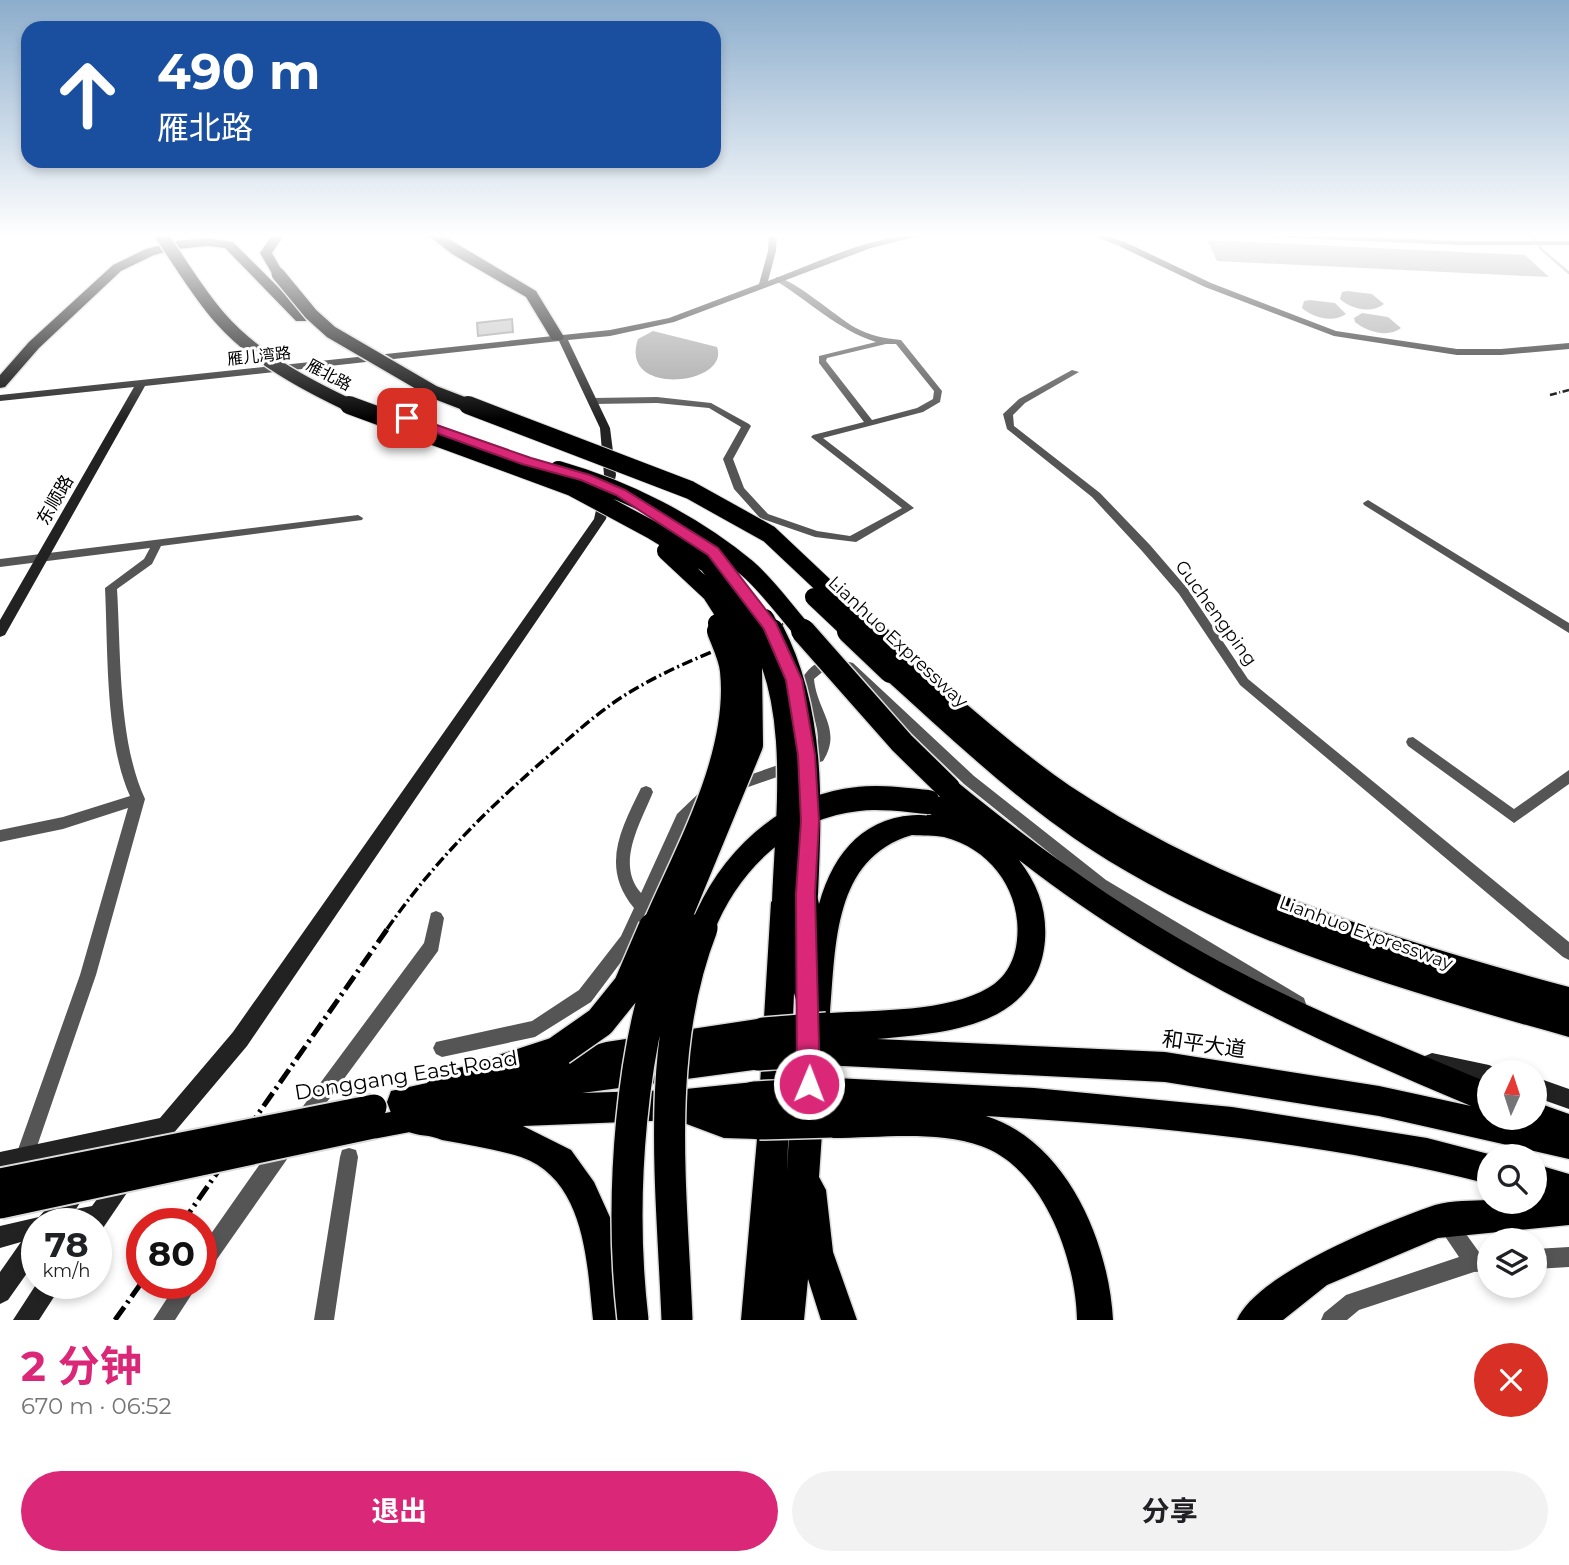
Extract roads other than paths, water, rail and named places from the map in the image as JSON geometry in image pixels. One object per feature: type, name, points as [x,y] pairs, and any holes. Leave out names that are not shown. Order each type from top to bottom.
[{"type":"highway","points":[[0,376],[52,317],[75,297]]},
{"type":"highway","points":[[0,384],[34,345],[85,297]]},
{"type":"highway","name":"雁北路","points":[[205,297],[220,318],[257,352],[317,390],[372,416],[579,482]]},
{"type":"highway","name":"雁北路","points":[[219,297],[232,315],[268,348],[329,385],[396,415],[579,482]]},
{"type":"highway","name":"Lianhuo Expressway","points":[[285,297],[301,318],[351,357],[426,398],[677,497],[754,539],[899,668],[1063,794],[1210,879],[1439,967],[1569,1001]]},
{"type":"highway","name":"Lianhuo Expressway","points":[[292,297],[331,332],[434,392],[690,490],[769,534],[989,759],[1053,810],[1119,854],[1189,890],[1310,941],[1450,990],[1569,1023]]},
{"type":"highway","points":[[533,297],[563,340]]},
{"type":"highway","points":[[539,297],[563,340]]},
{"type":"highway","points":[[579,482],[619,502],[708,564],[747,613],[764,640],[775,671],[790,746],[795,898],[759,1320]]},
{"type":"highway","points":[[619,502],[670,515],[748,569],[902,743],[938,795],[1195,963],[1373,1050],[1477,1093]]},
{"type":"highway","points":[[391,1114],[560,1049],[600,1022],[629,986],[726,757],[733,704],[732,668],[720,628],[674,566],[619,502]]},
{"type":"highway","points":[[619,502],[711,593],[733,626],[750,666],[751,745],[670,941],[646,1035],[630,1141],[628,1276],[633,1320]]},
{"type":"highway","points":[[677,1320],[670,1104],[675,1032],[685,977],[702,927],[729,876],[766,835],[788,822],[818,807],[852,799],[938,795]]},
{"type":"highway","points":[[786,1320],[821,1047],[829,914],[853,855],[869,841],[891,829],[916,825],[962,832],[1003,856],[1020,878],[1035,912],[1034,938],[1019,980],[998,999],[975,1009],[821,1047]]},
{"type":"highway","points":[[795,898],[821,1047]]},
{"type":"highway","name":"Donggang East Road","points":[[391,1114],[471,1095],[761,1044],[821,1047]]},
{"type":"highway","name":"和平大道","points":[[821,1047],[1165,1068],[1380,1101],[1569,1143]]},
{"type":"highway","points":[[833,1108],[1059,1103],[1173,1114],[1321,1135],[1477,1166]]},
{"type":"highway","name":"Donggang East Road","points":[[391,1114],[676,1105],[724,1122],[756,1111],[833,1108]]},
{"type":"highway","points":[[833,1108],[961,1125],[993,1134],[1026,1158],[1069,1215],[1089,1265],[1096,1303],[1095,1320]]},
{"type":"highway","points":[[391,1114],[461,1126],[527,1143],[560,1161],[582,1194],[601,1235],[611,1320]]},
{"type":"highway","points":[[1547,1122],[1569,1130]]},
{"type":"highway","points":[[806,1148],[816,1252],[839,1320]]},
{"type":"highway","points":[[1547,1184],[1569,1190]]},
{"type":"highway","points":[[1255,1320],[1315,1273],[1444,1220],[1569,1209]]},
{"type":"main road","name":"Donggang East Road","points":[[0,1181],[391,1114]]},
{"type":"main road","name":"Donggang East Road","points":[[0,1206],[391,1114]]},
{"type":"street","name":"雁儿湾路","points":[[0,398],[563,340],[671,320],[733,297]]},
{"type":"street","points":[[803,297],[824,312],[882,343]]},
{"type":"street","points":[[1238,297],[1334,333],[1457,352],[1501,352],[1569,346]]},
{"type":"street","points":[[105,1208],[162,1128],[240,1039],[600,519],[610,475],[605,428],[563,340]]},
{"type":"street","points":[[593,401],[657,400],[711,406],[746,426],[728,459],[738,489],[764,516],[815,534],[852,540],[909,508],[816,437],[870,423],[920,410],[937,400],[938,391],[898,342],[823,356],[822,361],[870,423]]},
{"type":"street","name":"Guchengping","points":[[1074,372],[1023,401],[1008,414],[1010,427],[1096,495],[1146,548],[1183,591],[1244,682],[1569,952]]},
{"type":"street","name":"东顺路","points":[[0,632],[141,385]]},
{"type":"street","points":[[1368,503],[1569,629]]},
{"type":"street","points":[[0,564],[358,518]]},
{"type":"street","points":[[138,799],[131,789],[124,755],[111,588],[142,567],[157,544]]},
{"type":"street","points":[[442,1048],[535,1029],[585,996],[627,942],[682,818],[703,796],[811,762],[824,751],[826,738],[807,686],[808,679],[811,673],[824,664],[841,663],[849,666],[969,780],[1101,885],[1200,946],[1276,988],[1335,1031]]},
{"type":"street","points":[[1413,742],[1514,817],[1569,776]]},
{"type":"street","points":[[643,907],[631,896],[623,881],[621,866],[623,850],[646,792]]},
{"type":"street","points":[[0,836],[63,823],[138,799]]},
{"type":"street","points":[[24,1158],[88,975],[138,799]]},
{"type":"street","points":[[217,1242],[344,1061],[432,946],[436,918]]},
{"type":"street","points":[[1373,1050],[1477,1072]]},
{"type":"street","points":[[1547,1091],[1569,1098]]},
{"type":"street","points":[[0,1163],[162,1128]]},
{"type":"street","points":[[62,1208],[127,1137]]},
{"type":"street","points":[[324,1320],[349,1157]]},
{"type":"street","points":[[1444,1220],[1477,1256]]},
{"type":"street","points":[[0,1237],[21,1231]]},
{"type":"street","points":[[1547,1258],[1569,1257]]},
{"type":"street","points":[[0,1292],[21,1262]]},
{"type":"street","points":[[1331,1320],[1353,1302],[1477,1264]]},
{"type":"street","points":[[25,1320],[40,1299]]},
{"type":"street","points":[[163,1320],[178,1299]]},
{"type":"railway","points":[[1550,395],[1569,390]]},
{"type":"railway","points":[[761,632],[789,622]]},
{"type":"railway","points":[[387,929],[425,879],[466,833],[534,768],[595,717],[625,695],[666,672],[766,631]]},
{"type":"railway","points":[[192,1208],[388,928]]},
{"type":"railway","points":[[115,1320],[130,1299]]}]
